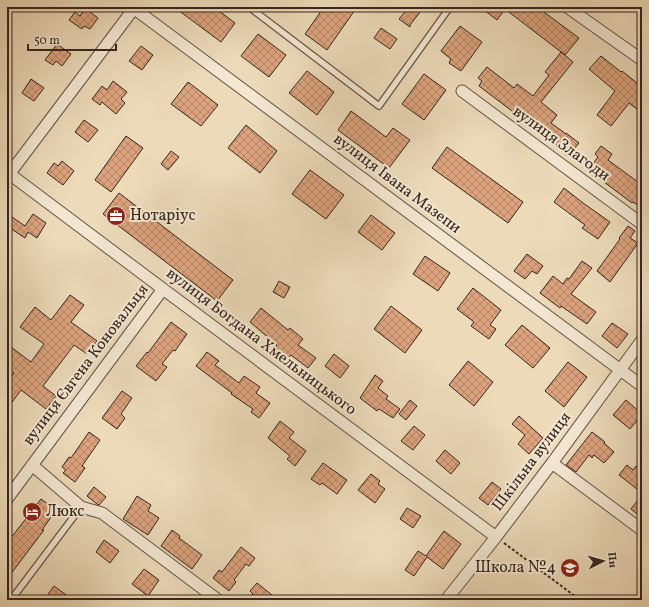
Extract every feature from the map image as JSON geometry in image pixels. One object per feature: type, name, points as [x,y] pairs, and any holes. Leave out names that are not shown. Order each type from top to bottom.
[{"type":"street","points":[[8,174],[134,7]]},
{"type":"street","name":"вулиця Івана Мазепи","points":[[134,7],[642,386]]},
{"type":"street","points":[[574,9],[642,60]]},
{"type":"street","name":"вулиця Злагоди","points":[[462,91],[642,224]]},
{"type":"street","name":"вулиця Богдана Хмельницького","points":[[8,174],[496,537]]},
{"type":"street","name":"вулиця Євгена Коновальця","points":[[7,499],[163,289]]},
{"type":"street","name":"Шкільна вулиця","points":[[446,600],[552,463],[642,340]]},
{"type":"street","points":[[552,463],[642,530]]},
{"type":"street","points":[[32,465],[81,507],[102,513],[218,600]]},
{"type":"lane","points":[[249,7],[379,106],[450,7]]},
{"type":"lane","points":[[11,600],[81,507]]},
{"type":"path","points":[[496,537],[580,600]]},
{"type":"building","points":[[174,7],[214,7],[235,23],[221,42]]},
{"type":"building","points":[[324,7],[357,7],[327,50],[305,34]]},
{"type":"building","points":[[409,7],[424,7],[410,27],[399,19]]},
{"type":"building","points":[[480,7],[537,7],[579,38],[565,55],[505,9],[497,20]]},
{"type":"building","points":[[85,8],[98,18],[90,29],[84,26],[82,29],[69,20],[75,12],[80,16]]},
{"type":"building","points":[[460,26],[482,42],[461,71],[449,63],[451,59],[441,51]]},
{"type":"building","points":[[381,28],[397,39],[390,49],[374,38]]},
{"type":"building","points":[[258,34],[286,55],[269,77],[241,56]]},
{"type":"building","points":[[57,44],[71,54],[62,66],[56,61],[53,65],[45,60]]},
{"type":"building","points":[[141,46],[153,55],[142,70],[129,61]]},
{"type":"building","points":[[561,52],[573,62],[541,102],[557,115],[551,123],[579,143],[568,156],[556,146],[557,145],[479,86],[482,81],[478,78],[487,67],[514,88],[517,84],[533,96],[549,75],[545,72]]},
{"type":"building","points":[[601,56],[642,87],[642,113],[629,103],[611,126],[597,115],[615,91],[589,69]]},
{"type":"building","points":[[307,71],[334,92],[317,115],[289,93]]},
{"type":"building","points":[[424,74],[446,90],[424,120],[402,104]]},
{"type":"building","points":[[31,79],[44,88],[34,101],[22,93]]},
{"type":"building","points":[[113,81],[127,92],[121,99],[125,103],[116,114],[102,102],[100,105],[92,99],[102,86],[107,90]]},
{"type":"building","points":[[188,82],[218,105],[201,126],[171,104]]},
{"type":"building","points":[[351,111],[386,137],[393,128],[410,140],[389,168],[338,130]]},
{"type":"building","points":[[84,120],[98,130],[88,142],[75,132]]},
{"type":"building","points":[[246,125],[277,151],[260,173],[228,148]]},
{"type":"building","points":[[126,136],[143,148],[111,192],[95,180]]},
{"type":"building","points":[[601,146],[612,154],[608,160],[642,185],[642,208],[633,202],[632,203],[588,170],[598,157],[595,154]]},
{"type":"building","points":[[447,147],[523,202],[508,223],[432,168]]},
{"type":"building","points":[[171,151],[179,157],[168,170],[161,164]]},
{"type":"building","points":[[62,161],[74,171],[63,185],[47,173],[54,163],[58,166]]},
{"type":"building","points":[[310,170],[344,195],[326,219],[292,194]]},
{"type":"building","points":[[564,188],[610,222],[598,239],[582,228],[585,225],[554,202]]},
{"type":"building","points":[[119,193],[233,280],[217,301],[103,214]]},
{"type":"building","points":[[33,214],[46,223],[37,238],[28,232],[25,238],[7,226],[12,217],[25,226]]},
{"type":"building","points":[[371,215],[395,233],[382,250],[358,232]]},
{"type":"building","points":[[628,226],[635,231],[630,238],[638,243],[610,282],[597,271]]},
{"type":"building","points":[[527,254],[543,266],[537,274],[532,271],[525,279],[514,271]]},
{"type":"building","points":[[425,256],[450,273],[438,291],[413,274]]},
{"type":"building","points":[[582,261],[592,268],[571,294],[596,312],[587,324],[561,306],[560,308],[540,293],[553,276],[563,284],[567,278],[569,279]]},
{"type":"building","points":[[279,281],[290,287],[284,298],[273,292]]},
{"type":"building","points":[[473,288],[501,310],[490,325],[496,329],[489,339],[471,326],[474,322],[457,309]]},
{"type":"building","points":[[70,295],[84,305],[71,322],[97,341],[87,354],[74,345],[43,386],[56,396],[46,409],[21,390],[7,409],[7,382],[14,373],[7,368],[7,344],[31,362],[44,344],[20,327],[35,307],[51,320]]},
{"type":"building","points":[[391,306],[422,330],[405,353],[374,329]]},
{"type":"building","points":[[261,308],[288,330],[290,328],[303,339],[298,345],[316,358],[308,368],[291,355],[286,360],[273,350],[277,345],[250,322]]},
{"type":"building","points":[[171,322],[187,334],[175,351],[173,350],[162,364],[167,367],[156,381],[136,366],[147,352],[148,353]]},
{"type":"building","points":[[612,323],[628,334],[617,348],[602,336]]},
{"type":"building","points":[[522,325],[550,348],[533,368],[505,345]]},
{"type":"building","points":[[207,352],[219,361],[215,365],[239,383],[244,376],[260,387],[256,393],[270,403],[259,418],[251,412],[253,409],[231,394],[232,393],[196,366]]},
{"type":"building","points":[[334,354],[349,366],[340,378],[325,366]]},
{"type":"building","points":[[468,361],[493,382],[474,406],[449,385]]},
{"type":"building","points":[[568,362],[587,377],[564,407],[545,391]]},
{"type":"building","points":[[375,375],[383,381],[378,388],[388,396],[386,399],[400,409],[393,418],[379,409],[377,411],[360,398]]},
{"type":"building","points":[[122,391],[132,398],[121,414],[125,418],[117,429],[102,418]]},
{"type":"building","points":[[410,400],[417,406],[406,420],[399,414]]},
{"type":"building","points":[[626,400],[642,414],[630,429],[613,415]]},
{"type":"building","points":[[519,416],[543,438],[529,454],[518,444],[525,435],[512,424]]},
{"type":"building","points":[[280,421],[294,432],[289,438],[306,451],[295,466],[287,459],[290,456],[268,438]]},
{"type":"building","points":[[414,426],[425,435],[413,450],[401,441]]},
{"type":"building","points":[[89,432],[100,440],[82,466],[85,468],[75,482],[63,473],[66,470],[62,467],[69,457],[71,458]]},
{"type":"building","points":[[592,432],[605,442],[604,443],[614,452],[604,463],[594,455],[592,458],[589,455],[576,472],[566,465]]},
{"type":"building","points":[[445,450],[460,463],[451,474],[436,461]]},
{"type":"building","points":[[323,463],[347,480],[337,494],[322,483],[320,485],[311,479]]},
{"type":"building","points":[[627,465],[633,470],[636,466],[642,471],[642,493],[619,475]]},
{"type":"building","points":[[371,474],[380,481],[378,484],[385,489],[375,503],[358,490]]},
{"type":"building","points":[[492,482],[501,489],[488,505],[479,498]]},
{"type":"building","points":[[94,487],[106,497],[99,505],[87,496]]},
{"type":"building","points":[[642,495],[642,518],[631,509]]},
{"type":"building","points":[[137,496],[151,505],[148,511],[159,518],[148,535],[123,519]]},
{"type":"building","points":[[41,499],[56,510],[42,530],[44,530],[7,579],[7,543]]},
{"type":"building","points":[[407,508],[421,516],[413,528],[400,519]]},
{"type":"building","points":[[172,530],[180,536],[179,538],[202,555],[192,569],[161,546]]},
{"type":"building","points":[[444,531],[461,544],[443,569],[427,557],[414,576],[405,570],[418,551],[426,556]]},
{"type":"building","points":[[104,540],[119,551],[110,563],[96,552]]},
{"type":"building","points":[[241,547],[255,558],[249,566],[246,564],[234,580],[236,582],[229,591],[213,578],[219,570],[222,572]]},
{"type":"building","points":[[144,569],[159,580],[148,596],[132,584]]},
{"type":"building","points":[[257,583],[272,595],[268,600],[248,600],[253,594],[250,591]]},
{"type":"building","points":[[54,586],[73,600],[44,600]]},
{"type":"place","name":"Нотаріус","points":[[116,216]]},
{"type":"place","name":"Люкс","points":[[32,512]]},
{"type":"place","name":"Школа №4","points":[[570,568]]}]
